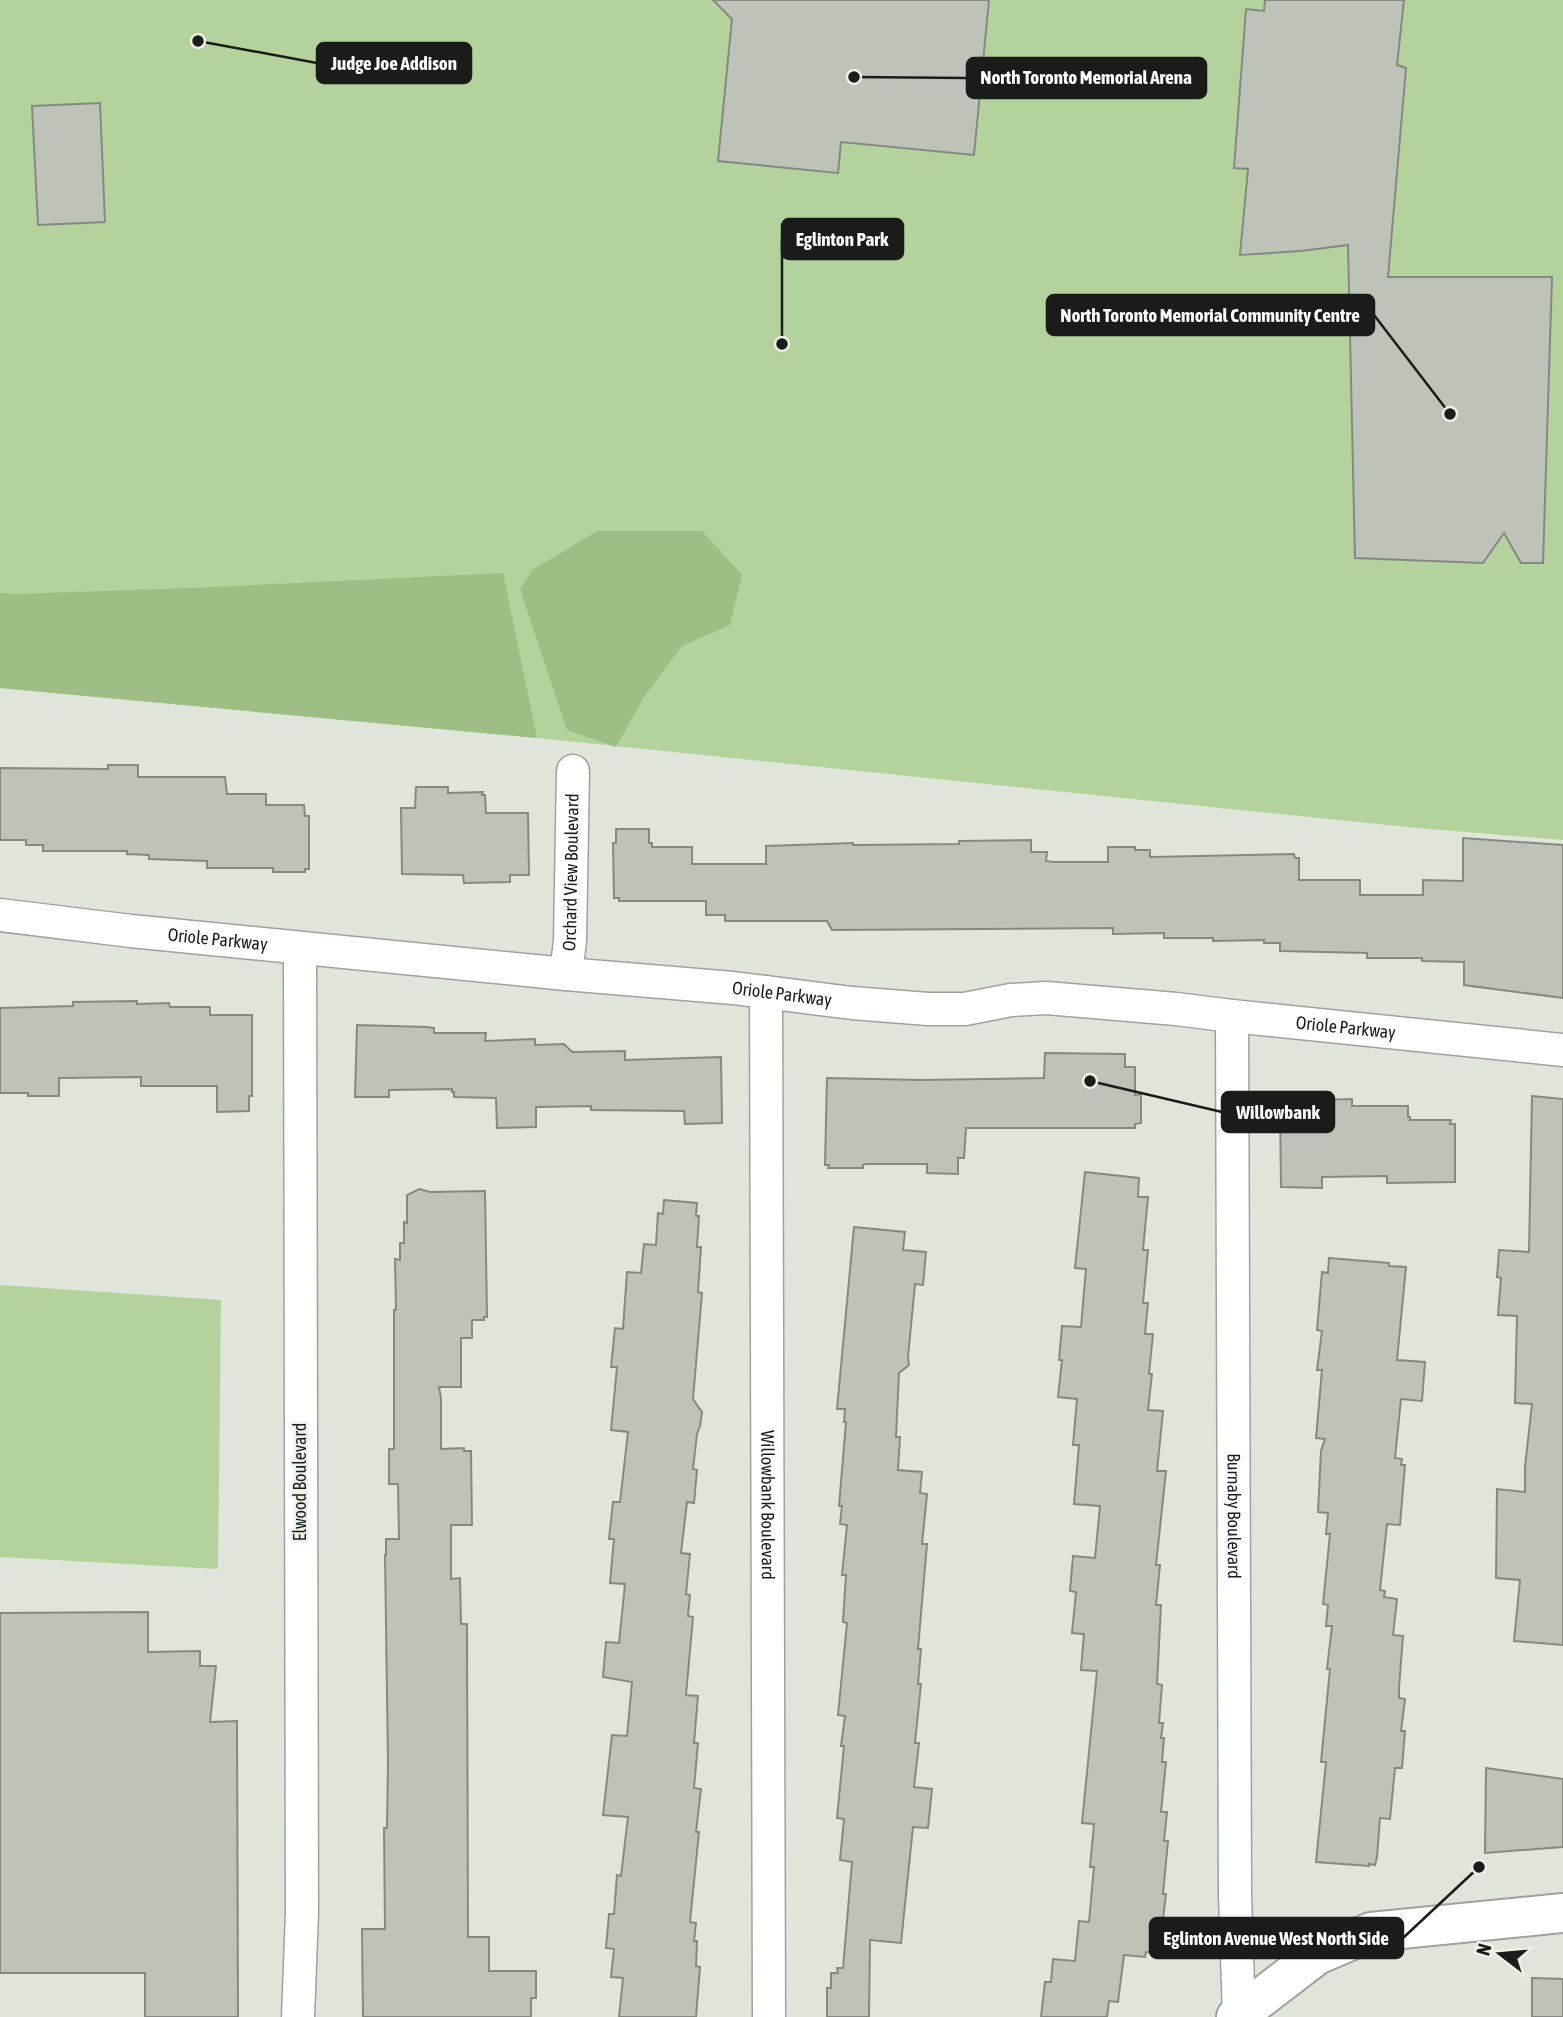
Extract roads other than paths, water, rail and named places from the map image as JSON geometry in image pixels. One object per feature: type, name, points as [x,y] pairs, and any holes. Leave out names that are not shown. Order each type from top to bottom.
[{"type":"main road","points":[[1238,2016],[1317,1955],[1371,1932],[1563,1913]]},
{"type":"street","name":"Orchard View Boulevard","points":[[566,974],[570,941],[573,771]]},
{"type":"street","name":"Oriole Parkway","points":[[0,915],[131,931],[766,992],[852,1003],[965,1009],[1011,1000],[1046,998],[1563,1050]]},
{"type":"street","name":"Elwood Boulevard","points":[[298,2017],[302,1912],[300,948]]},
{"type":"street","name":"Willowbank Boulevard","points":[[766,992],[769,2017]]},
{"type":"street","name":"Burnaby Boulevard","points":[[1232,1016],[1234,1895],[1238,2016]]},
{"type":"place","name":"Judge Joe Addison","points":[[198,41]]},
{"type":"place","name":"North Toronto Memorial Arena","points":[[854,77]]},
{"type":"place","name":"Eglinton Park","points":[[782,344]]},
{"type":"place","name":"North Toronto Memorial Community Centre","points":[[1450,414]]},
{"type":"place","name":"Willowbank","points":[[1090,1081]]},
{"type":"place","name":"Eglinton Avenue West North Side","points":[[1479,1867]]}]
